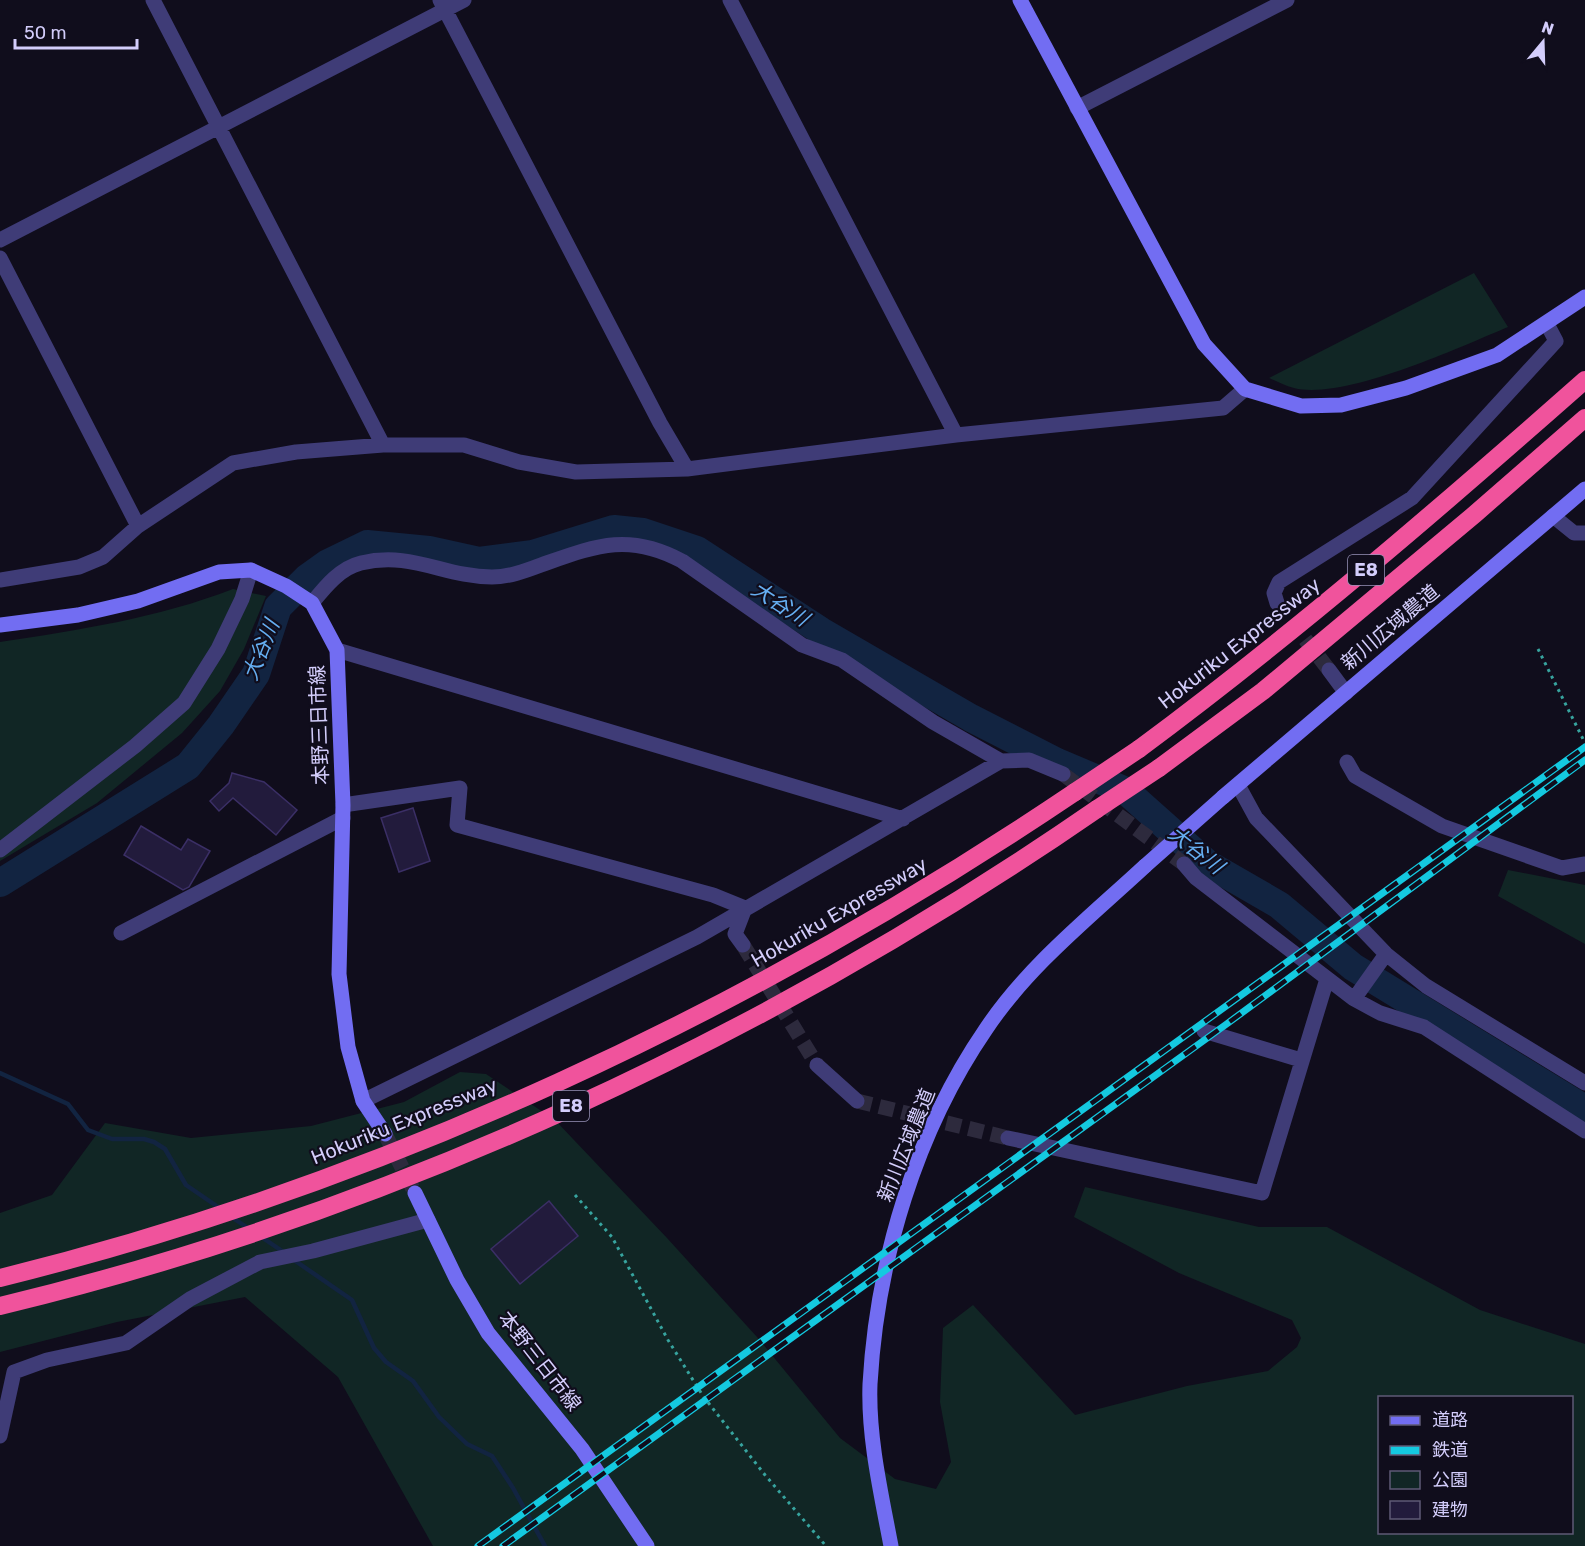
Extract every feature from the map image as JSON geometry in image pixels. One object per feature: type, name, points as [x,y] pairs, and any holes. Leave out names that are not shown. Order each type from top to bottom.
[{"type":"highway","name":"Hokuriku Expressway","points":[[0,1278],[155,1234],[286,1192],[412,1145],[553,1085],[783,971],[903,903],[1139,749],[1238,676],[1352,582],[1585,380]]},
{"type":"highway","name":"E8","points":[[0,1306],[168,1259],[293,1219],[420,1171],[541,1121],[668,1061],[798,994],[1033,854],[1159,768],[1263,691],[1475,514],[1585,418]]},
{"type":"street","points":[[153,0],[383,445]]},
{"type":"street","points":[[0,240],[219,127],[442,5],[464,0]]},
{"type":"street","points":[[730,0],[956,435]]},
{"type":"street","points":[[1020,0],[1204,344],[1245,389],[1301,406],[1341,405],[1406,388],[1497,355],[1585,297]]},
{"type":"street","points":[[1077,108],[1287,0]]},
{"type":"street","points":[[442,5],[660,423],[687,469]]},
{"type":"street","points":[[0,258],[138,526]]},
{"type":"street","points":[[1277,603],[1274,592],[1279,582],[1412,498],[1556,341],[1547,324]]},
{"type":"street","points":[[0,580],[79,567],[103,557],[138,526],[233,463],[296,452],[383,445],[464,445],[519,462],[576,472],[687,469],[956,435],[1223,408],[1245,389]]},
{"type":"street","name":"新川広域農道","points":[[891,1546],[876,1462],[870,1385],[881,1290],[905,1194],[947,1096],[986,1028],[1037,967],[1145,866],[1585,489]]},
{"type":"street","points":[[1553,516],[1574,533],[1585,533]]},
{"type":"street","points":[[312,603],[342,571],[360,563],[409,559],[450,570],[493,577],[517,574],[587,549],[614,543],[642,545],[663,551],[682,561],[802,645],[842,660],[933,722],[1001,762]]},
{"type":"street","points":[[0,850],[135,746],[184,703],[218,649],[242,599],[251,570]]},
{"type":"street","name":"本野三日市線","points":[[0,625],[78,615],[138,601],[219,572],[251,570],[286,586],[312,603],[338,650],[343,812],[339,974],[348,1047],[363,1101],[385,1134]]},
{"type":"street","points":[[338,650],[903,819]]},
{"type":"street","points":[[1329,670],[1346,693]]},
{"type":"street","points":[[363,1101],[697,937],[1001,762],[1029,760],[1063,774]]},
{"type":"street","points":[[1347,762],[1355,776],[1442,826],[1562,868],[1585,864]]},
{"type":"street","points":[[1238,785],[1256,818],[1386,954],[1426,986],[1585,1083]]},
{"type":"street","points":[[121,933],[343,812],[460,789],[457,825],[648,880],[713,895],[745,908]]},
{"type":"street","points":[[1184,864],[1196,878],[1354,999],[1380,1013],[1424,1027],[1585,1131]]},
{"type":"street","points":[[743,945],[735,934],[745,908]]},
{"type":"street","points":[[1354,999],[1386,954]]},
{"type":"street","points":[[1008,1138],[1262,1193],[1327,979]]},
{"type":"street","points":[[1204,1032],[1301,1060]]},
{"type":"street","points":[[817,1065],[857,1101]]},
{"type":"street","name":"本野三日市線","points":[[415,1193],[457,1280],[488,1333],[582,1449],[647,1546]]},
{"type":"street","points":[[0,1436],[14,1372],[47,1360],[126,1342],[190,1299],[260,1262],[313,1251],[428,1220]]},
{"type":"path","points":[[1538,649],[1585,743]]},
{"type":"path","points":[[575,1196],[612,1237],[668,1340],[703,1396],[826,1546]]},
{"type":"green space","points":[[1474,273],[1508,327],[1432,359],[1371,380],[1341,387],[1315,390],[1294,388],[1269,378]]},
{"type":"green space","points":[[233,589],[266,596],[244,649],[220,691],[182,733],[97,803],[0,861],[0,642],[89,628],[147,615]]},
{"type":"green space","points":[[1508,870],[1585,885],[1585,944],[1498,896]]},
{"type":"green space","points":[[460,1072],[486,1074],[555,1120],[757,1337],[840,1438],[895,1479],[936,1489],[951,1462],[940,1402],[943,1328],[973,1305],[1075,1415],[1187,1386],[1268,1371],[1297,1347],[1301,1338],[1292,1320],[1179,1273],[1074,1217],[1085,1187],[1259,1227],[1327,1227],[1480,1310],[1585,1344],[1585,1546],[433,1546],[338,1377],[245,1297],[117,1322],[0,1352],[0,1213],[52,1195],[105,1123],[191,1138],[311,1126],[404,1102]]},
{"type":"building","points":[[232,773],[264,782],[297,810],[276,835],[233,798],[219,811],[210,801],[229,783]]},
{"type":"building","points":[[413,808],[430,861],[399,872],[381,818]]},
{"type":"building","points":[[141,826],[181,850],[188,839],[210,851],[189,887],[183,890],[124,855]]},
{"type":"building","points":[[549,1201],[578,1236],[520,1284],[491,1249]]},
{"type":"waterway","name":"大谷川","points":[[0,883],[188,766],[221,725],[256,674],[278,607],[307,578],[328,563],[367,544],[429,550],[479,561],[533,554],[614,529],[643,532],[697,550],[821,631],[971,718],[1057,762],[1126,791],[1208,864],[1279,905],[1353,967],[1585,1109]]},
{"type":"waterway","points":[[0,1073],[68,1104],[88,1130],[112,1139],[144,1139],[154,1142],[165,1149],[186,1185],[221,1209]]},
{"type":"waterway","points":[[230,1216],[248,1228]]},
{"type":"waterway","points":[[260,1236],[285,1253]]},
{"type":"waterway","points":[[294,1260],[352,1300],[374,1348],[386,1362],[413,1381],[439,1417],[467,1444],[492,1456],[513,1488],[545,1546]]},
{"type":"tunnel","points":[[1277,603],[1329,670]]},
{"type":"tunnel","points":[[1063,774],[1184,864]]},
{"type":"tunnel","points":[[743,945],[817,1065]]},
{"type":"tunnel","points":[[857,1101],[1008,1138]]},
{"type":"tunnel","points":[[385,1134],[415,1193]]},
{"type":"railway","points":[[478,1546],[1585,747]]},
{"type":"railway","points":[[503,1546],[1228,1023],[1585,760]]}]
